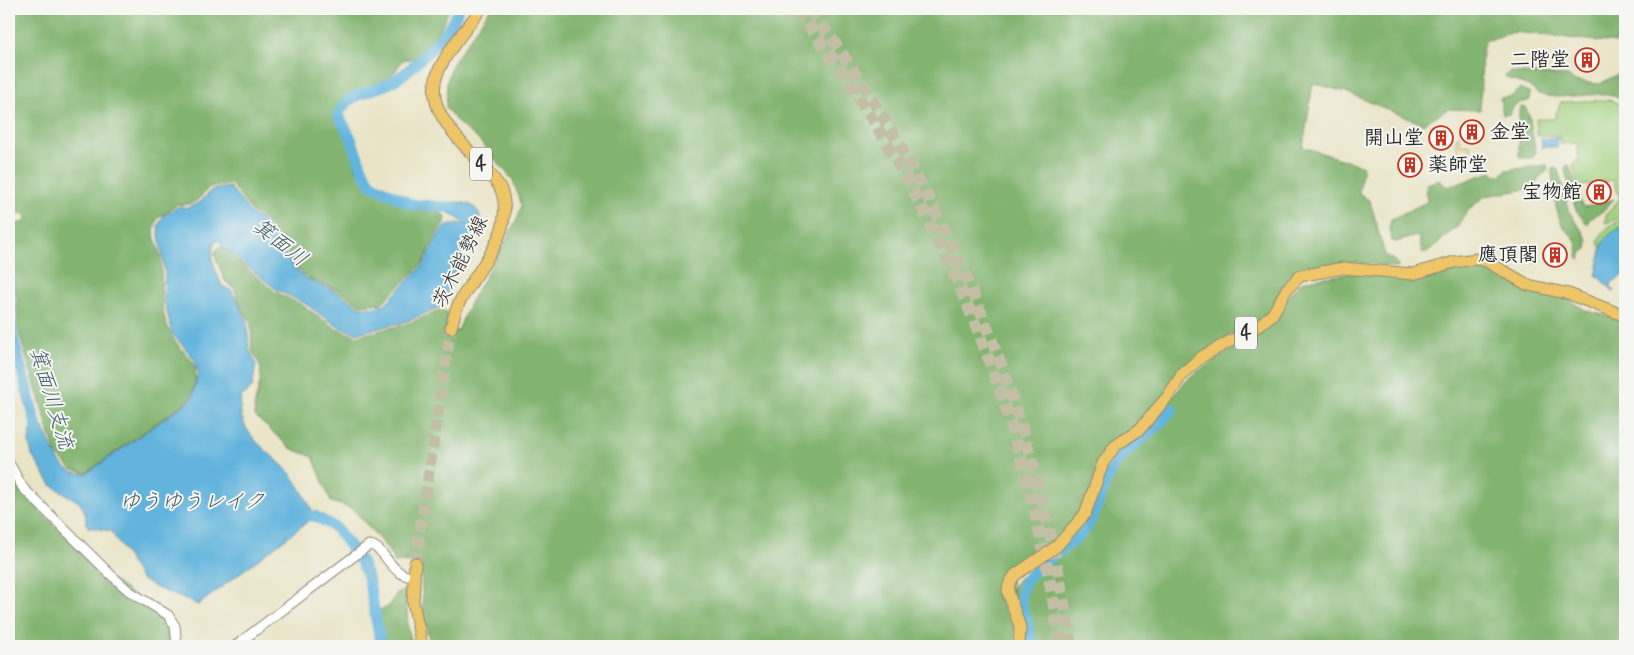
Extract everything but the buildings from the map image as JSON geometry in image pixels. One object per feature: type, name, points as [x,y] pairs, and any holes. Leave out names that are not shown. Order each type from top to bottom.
[{"type":"main road","name":"茨木能勢線","points":[[450,328],[458,306],[500,236],[504,218],[500,188],[449,128],[438,108],[435,92],[436,76],[443,63],[481,9]]},
{"type":"main road","name":"4","points":[[1019,646],[1021,629],[1008,592],[1014,577],[1069,535],[1085,514],[1102,463],[1114,446],[1140,429],[1168,396],[1183,373],[1203,356],[1258,326],[1272,314],[1287,289],[1300,276],[1343,268],[1414,274],[1454,262],[1477,259],[1486,261],[1528,286],[1569,294],[1625,316]]},
{"type":"main road","points":[[415,563],[413,579],[416,622],[422,646]]},
{"type":"street","points":[[9,463],[23,488],[88,553],[126,589],[168,615],[175,626],[177,646]]},
{"type":"street","points":[[235,646],[369,546],[374,546],[397,572],[413,579]]},
{"type":"green space","points":[[9,9],[449,9],[435,36],[420,55],[403,60],[389,79],[349,96],[338,107],[334,116],[348,139],[357,172],[368,185],[410,206],[436,210],[446,217],[445,223],[436,235],[423,263],[382,303],[361,305],[339,291],[308,278],[292,264],[288,252],[280,245],[264,219],[253,213],[231,184],[209,187],[192,203],[178,204],[158,218],[154,232],[160,255],[162,305],[167,325],[177,344],[195,367],[196,374],[190,399],[86,473],[71,469],[56,454],[18,330],[17,298],[9,241],[9,225],[25,222],[26,217],[22,213],[9,214]]},
{"type":"green space","points":[[490,9],[1625,9],[1625,44],[1514,32],[1485,41],[1482,49],[1480,110],[1448,109],[1422,124],[1346,92],[1313,83],[1303,147],[1363,166],[1359,193],[1370,201],[1385,255],[1398,263],[1398,268],[1354,262],[1306,270],[1268,313],[1202,353],[1137,428],[1120,437],[1082,513],[1068,533],[1010,578],[1015,622],[1014,646],[431,646],[423,616],[421,563],[395,562],[386,547],[353,509],[331,502],[313,457],[290,448],[255,416],[254,407],[261,378],[260,365],[252,350],[251,323],[239,303],[235,289],[225,281],[214,253],[220,246],[275,292],[302,305],[338,330],[358,336],[410,323],[440,310],[447,313],[446,329],[458,331],[472,299],[508,238],[522,206],[513,180],[477,138],[458,123],[446,108],[447,82],[452,65]]},
{"type":"green space","points":[[1625,70],[1625,103],[1609,95],[1548,96],[1505,76],[1509,72],[1568,76],[1574,81],[1600,84]]},
{"type":"green space","points":[[1520,88],[1530,93],[1529,101],[1517,104],[1513,107],[1510,114],[1503,115],[1500,98],[1512,96]]},
{"type":"green space","points":[[1609,100],[1620,104],[1625,110],[1625,216],[1605,223],[1606,215],[1620,198],[1613,180],[1578,187],[1573,165],[1579,158],[1577,143],[1561,144],[1559,135],[1537,136],[1536,119],[1554,119],[1561,102]]},
{"type":"green space","points":[[1521,107],[1525,107],[1529,115],[1536,153],[1532,158],[1522,158],[1519,156],[1519,110]]},
{"type":"green space","points":[[1547,165],[1548,170],[1538,178],[1534,188],[1485,196],[1467,211],[1460,224],[1427,253],[1422,252],[1419,238],[1416,236],[1396,242],[1392,241],[1389,230],[1391,219],[1427,202],[1426,184],[1439,180],[1447,187],[1492,172],[1495,175],[1501,175],[1506,170]]},
{"type":"green space","points":[[1569,165],[1582,206],[1585,207],[1614,199],[1602,212],[1589,219],[1588,225],[1576,211],[1565,170],[1566,166]]},
{"type":"green space","points":[[1556,168],[1570,213],[1588,240],[1587,249],[1582,252],[1580,260],[1577,258],[1577,244],[1563,226],[1558,215],[1552,172],[1552,169]]},
{"type":"green space","points":[[1625,219],[1625,226],[1619,228],[1601,248],[1598,243],[1605,230],[1612,224]]},
{"type":"green space","points":[[1468,262],[1485,265],[1527,290],[1568,299],[1585,310],[1625,321],[1625,646],[1027,646],[1025,627],[1011,591],[1017,580],[1096,517],[1102,482],[1117,450],[1142,434],[1188,378],[1260,331],[1277,317],[1292,291],[1301,282],[1355,273],[1413,278]]},
{"type":"green space","points":[[9,472],[43,514],[109,578],[167,619],[171,629],[173,646],[9,646]]},
{"type":"green space","points":[[406,590],[408,628],[413,646],[385,646],[379,610],[387,608],[396,594]]},
{"type":"sand","points":[[1457,136],[1459,136],[1460,144],[1470,145],[1470,153],[1459,154],[1456,143]]},
{"type":"water","points":[[1558,137],[1557,147],[1542,147],[1541,139]]},
{"type":"water","name":"ゆうゆうレイク","points":[[230,187],[252,215],[262,220],[279,248],[286,254],[291,265],[307,279],[339,293],[360,307],[372,308],[385,304],[424,264],[438,235],[447,225],[458,223],[468,225],[445,210],[438,209],[438,204],[457,202],[469,204],[478,212],[480,221],[479,227],[470,238],[463,252],[442,306],[408,321],[358,333],[340,328],[304,303],[277,290],[223,247],[220,241],[215,242],[212,253],[215,269],[222,286],[232,291],[247,320],[249,348],[256,364],[252,388],[241,397],[240,410],[243,421],[255,440],[293,477],[315,516],[198,605],[141,579],[111,531],[88,527],[85,512],[79,502],[51,485],[32,455],[29,442],[30,431],[43,427],[63,465],[76,473],[86,474],[192,399],[198,373],[194,359],[172,333],[164,300],[165,274],[158,226],[164,215],[180,206],[187,208],[201,202],[211,190]]},
{"type":"water","points":[[1625,226],[1625,231],[1621,237],[1625,241],[1625,274],[1611,283],[1611,288],[1615,290],[1613,291],[1596,275],[1604,241],[1615,230]]},
{"type":"waterway","name":"箕面川","points":[[454,208],[410,204],[371,184],[363,171],[350,136],[338,115],[347,102],[353,98],[388,84],[418,62],[448,29],[458,9]]},
{"type":"waterway","name":"箕面川支流","points":[[9,278],[11,330],[41,443]]},
{"type":"waterway","points":[[1030,646],[1029,631],[1021,601],[1021,594],[1027,579],[1088,526],[1113,468],[1172,409]]},
{"type":"waterway","name":"箕面川","points":[[301,516],[315,516],[336,528],[360,560],[368,577],[381,646]]},
{"type":"tunnel","points":[[796,9],[847,80],[893,154],[934,231],[970,310],[1000,392],[1026,475],[1046,560],[1060,646]]},
{"type":"tunnel","points":[[810,9],[860,81],[905,155],[945,232],[980,311],[1010,392],[1036,475],[1056,560],[1071,646]]},
{"type":"tunnel","points":[[415,563],[451,328]]},
{"type":"place","name":"二階堂","points":[[1587,60]]},
{"type":"place","name":"金堂","points":[[1472,132]]},
{"type":"place","name":"開山堂","points":[[1441,138]]},
{"type":"place","name":"薬師堂","points":[[1410,165]]},
{"type":"place","name":"宝物館","points":[[1599,192]]},
{"type":"place","name":"應頂閣","points":[[1555,255]]}]
